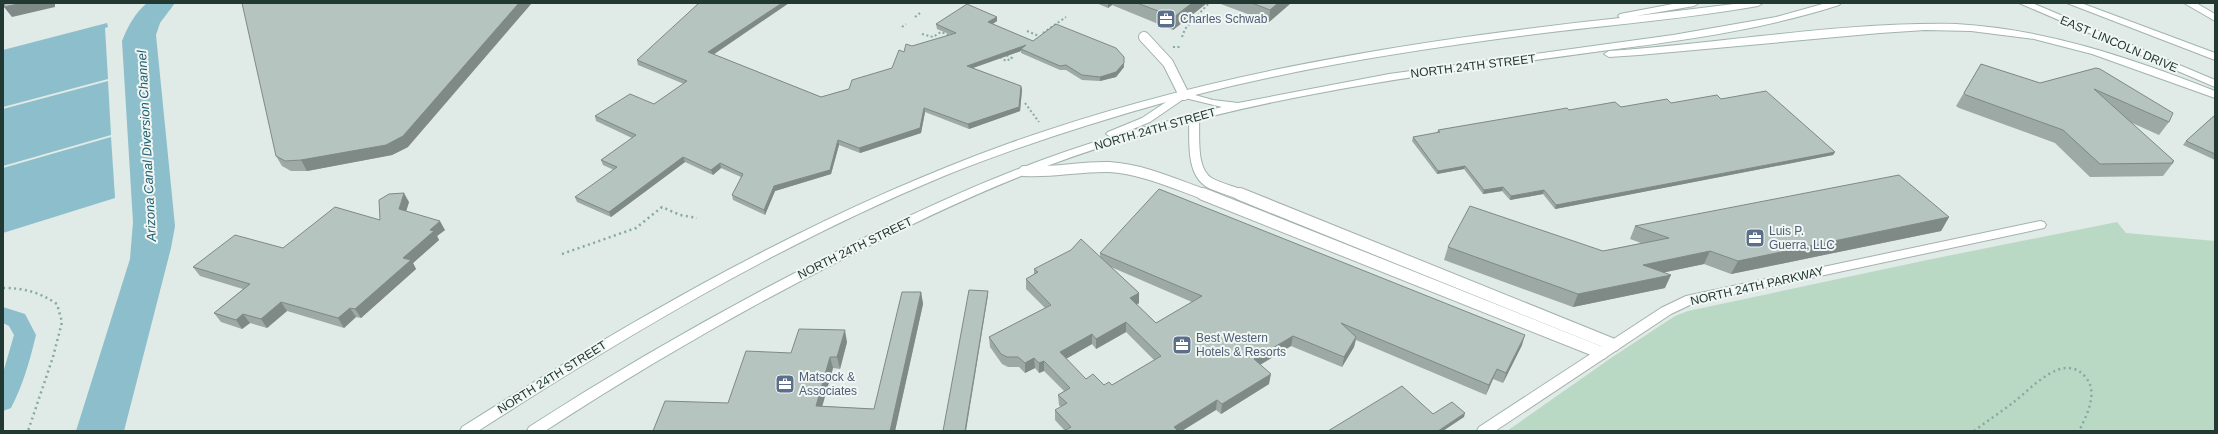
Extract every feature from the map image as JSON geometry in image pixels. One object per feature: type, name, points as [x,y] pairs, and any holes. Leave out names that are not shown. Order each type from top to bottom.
[{"type":"main road","points":[[1591,24],[1640,11],[1694,3]]},
{"type":"main road","name":"NORTH 24TH STREET","points":[[467,431],[540,383],[655,314],[826,225],[919,183],[1010,146],[1097,118],[1184,95],[1358,57],[1591,24],[1695,14],[1758,3]]},
{"type":"main road","name":"NORTH 24TH STREET","points":[[534,431],[644,361],[763,293],[901,225],[1024,171],[1051,161],[1194,118],[1352,83],[1469,65],[1548,56],[1782,19],[1836,3]]},
{"type":"main road","name":"EAST LINCOLN DRIVE","points":[[2024,3],[2215,84]]},
{"type":"main road","points":[[2072,3],[2215,58]]},
{"type":"main road","points":[[2189,3],[2215,18]]},
{"type":"main road","points":[[1548,56],[1631,53],[1880,29],[1928,27],[1971,28],[2032,36],[2085,48],[2140,65],[2215,95]]},
{"type":"main road","points":[[1051,161],[1072,148],[1146,120],[1164,110],[1184,95],[1212,103],[1244,106]]},
{"type":"main road","name":"NORTH 24TH PARKWAY","points":[[1484,431],[1666,311],[1691,299],[2040,225]]},
{"type":"lane","points":[[1144,37],[1156,47],[1169,64],[1177,76],[1184,95]]},
{"type":"lane","points":[[1194,118],[1196,162],[1201,174],[1210,182],[1614,345]]},
{"type":"lane","points":[[1024,171],[1041,173],[1110,167],[1160,179],[1212,198],[1602,353]]},
{"type":"path","points":[[1182,37],[1185,29],[1209,3]]},
{"type":"path","points":[[915,17],[920,13]]},
{"type":"path","points":[[1034,40],[1066,17]]},
{"type":"path","points":[[902,27],[906,24]]},
{"type":"path","points":[[1027,31],[1038,36]]},
{"type":"path","points":[[922,34],[933,37],[941,32],[957,39]]},
{"type":"path","points":[[1174,47],[1180,44]]},
{"type":"path","points":[[1009,56],[1012,58],[1006,61],[999,56],[1009,56],[1014,53]]},
{"type":"path","points":[[1025,103],[1039,122]]},
{"type":"path","points":[[562,254],[609,239],[636,228],[662,207],[680,216],[697,218]]},
{"type":"path","points":[[3,288],[16,287],[38,291],[57,304],[62,322],[53,357],[28,431]]},
{"type":"path","points":[[1974,431],[2046,374],[2053,370],[2072,368],[2084,374],[2090,382],[2089,407],[2079,431]]},
{"type":"green space","points":[[2117,222],[2126,233],[2215,241],[2215,431],[1507,431],[1611,358],[1675,316],[1688,311],[1932,259]]},
{"type":"water","name":"Arizona Canal Diversion Channel","points":[[147,3],[175,3],[160,23],[156,35],[175,226],[171,248],[124,431],[76,431],[130,259],[133,222],[122,41],[132,20]]},
{"type":"water","points":[[107,23],[108,27],[105,28],[108,79],[3,107],[3,50]]},
{"type":"water","points":[[108,81],[111,135],[3,166],[3,109]]},
{"type":"water","points":[[111,137],[115,198],[3,233],[3,168]]},
{"type":"building","points":[[5,3],[22,3],[4,7]]},
{"type":"building","points":[[242,3],[519,3],[403,136],[386,145],[301,160],[285,161],[276,156]]},
{"type":"building","points":[[699,3],[782,3],[708,52],[821,97],[849,89],[852,80],[892,68],[899,50],[904,52],[906,44],[912,46],[956,33],[936,24],[967,4],[997,17],[988,22],[1033,41],[1056,24],[1116,48],[1124,57],[1124,63],[1116,72],[1100,77],[1082,75],[1066,65],[1060,66],[1021,49],[1026,45],[967,66],[1021,86],[1019,107],[968,124],[924,108],[920,128],[859,148],[838,140],[830,170],[774,186],[764,210],[732,195],[743,174],[720,163],[711,170],[683,157],[609,212],[575,197],[617,167],[601,160],[636,135],[595,116],[630,94],[654,104],[687,81],[637,60]]},
{"type":"building","points":[[1137,3],[1192,3],[1174,17]]},
{"type":"building","points":[[1252,3],[1278,3],[1270,10]]},
{"type":"building","points":[[1981,64],[2040,83],[2096,68],[2100,69],[2173,113],[2169,122],[2094,89],[2174,161],[2172,162],[2173,163],[2100,164],[2063,130],[1966,95],[1964,93]]},
{"type":"building","points":[[1766,91],[1835,152],[1556,205],[1544,190],[1511,196],[1503,187],[1484,190],[1465,166],[1438,171],[1413,137],[1440,132],[1438,130],[1567,108],[1569,110],[1615,102],[1621,107],[1667,99],[1671,103],[1717,95],[1721,99]]},
{"type":"building","points":[[2215,115],[2215,154],[2186,141]]},
{"type":"building","points":[[1899,175],[1949,217],[1738,261],[1710,251],[1643,265],[1671,275],[1578,294],[1448,247],[1470,206],[1603,251],[1669,238],[1635,226]]},
{"type":"building","points":[[1159,189],[1525,335],[1506,373],[1497,369],[1489,385],[1341,323],[1356,337],[1344,357],[1293,336],[1254,359],[1271,374],[1222,404],[1217,400],[1174,427],[1178,431],[1064,431],[1071,427],[1055,410],[1067,403],[1058,395],[1070,388],[1044,361],[1039,363],[1034,358],[1025,363],[1018,357],[1007,357],[1001,354],[989,337],[1051,305],[1026,279],[1038,272],[1034,269],[1071,250],[1081,239],[1139,293],[1130,298],[1156,323],[1202,296],[1100,253]],"holes":[[[1126,322],[1161,356],[1112,385],[1109,382],[1104,385],[1093,374],[1086,379],[1060,352],[1092,334],[1096,339]]]},
{"type":"building","points":[[404,193],[399,209],[440,221],[430,230],[434,231],[403,258],[411,260],[355,309],[350,308],[338,318],[281,302],[261,319],[243,314],[236,320],[214,313],[250,284],[193,267],[235,235],[283,248],[335,207],[380,220],[379,200],[389,194]]},
{"type":"building","points":[[969,290],[988,291],[965,431],[943,431]]},
{"type":"building","points":[[902,292],[921,292],[890,431],[653,431],[665,401],[728,403],[746,351],[791,353],[799,329],[845,330],[837,357],[830,357],[816,406],[874,409]]},
{"type":"building","points":[[1402,386],[1433,414],[1452,402],[1465,413],[1438,431],[1328,431]]},
{"type":"waterway","points":[[3,315],[17,320],[25,335],[17,367],[3,402]]},
{"type":"place","name":"Charles Schwab","points":[[1166,19]]},
{"type":"place","name":"Luis P. Guerra, LLC","points":[[1755,238]]},
{"type":"place","name":"Best Western Hotels & Resorts","points":[[1182,345]]},
{"type":"place","name":"Matsock & Associates","points":[[785,384]]}]
